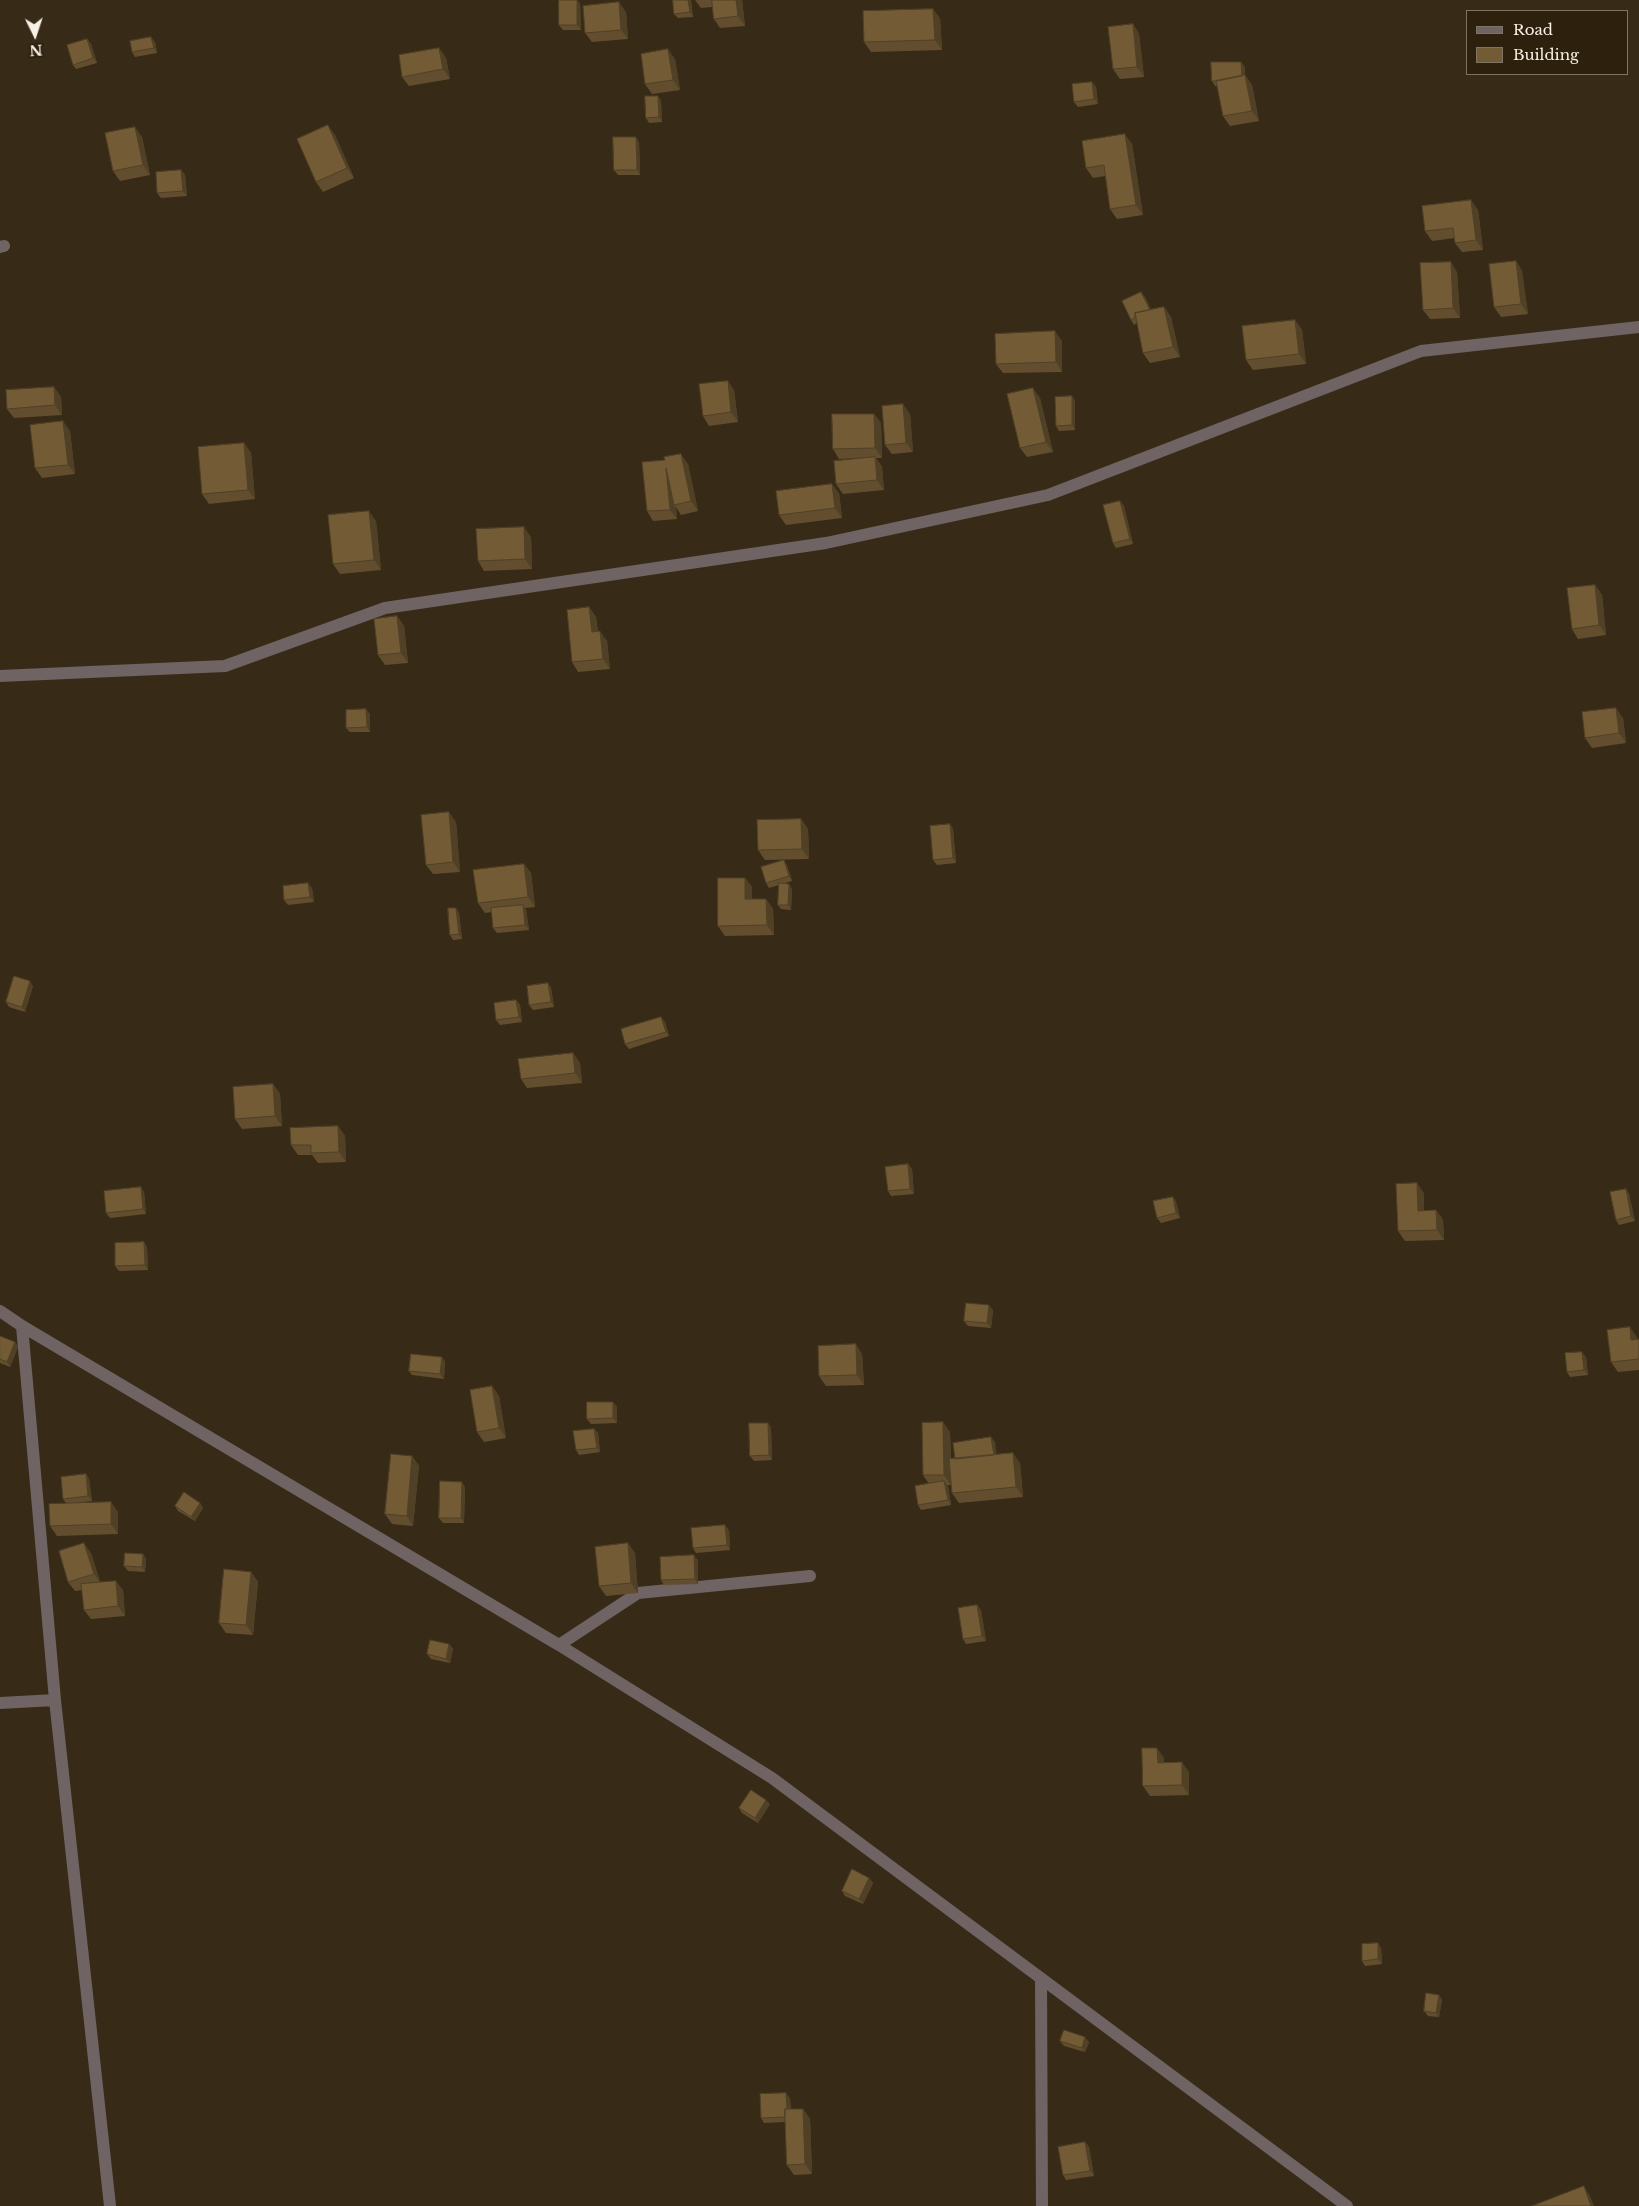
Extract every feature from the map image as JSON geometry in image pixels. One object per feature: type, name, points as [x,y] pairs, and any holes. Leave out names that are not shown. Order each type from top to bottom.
[{"type":"street","points":[[0,676],[225,666],[385,608],[826,543],[1048,495],[1421,351],[1639,327]]},
{"type":"street","points":[[0,1311],[22,1326],[559,1645],[772,1778],[1347,2206]]},
{"type":"street","points":[[22,1326],[56,1700],[110,2206]]},
{"type":"street","points":[[559,1645],[638,1593],[810,1576]]},
{"type":"street","points":[[0,1703],[56,1700]]},
{"type":"street","points":[[1042,1978],[1042,2206]]},
{"type":"building","points":[[559,0],[577,0],[577,25],[559,25]]},
{"type":"building","points":[[673,0],[688,0],[690,12],[674,14]]},
{"type":"building","points":[[712,0],[736,0],[738,16],[714,19]]},
{"type":"building","points":[[619,2],[621,30],[585,33],[583,6]]},
{"type":"building","points":[[933,9],[935,40],[864,42],[863,11]]},
{"type":"building","points":[[1133,24],[1137,67],[1113,69],[1108,27]]},
{"type":"building","points":[[151,37],[154,48],[132,52],[130,41]]},
{"type":"building","points":[[87,39],[93,58],[73,65],[67,45]]},
{"type":"building","points":[[439,48],[443,69],[402,77],[399,55]]},
{"type":"building","points":[[668,49],[673,80],[645,84],[641,54]]},
{"type":"building","points":[[1211,62],[1241,62],[1242,76],[1212,81]]},
{"type":"building","points":[[1245,75],[1252,111],[1223,116],[1216,81]]},
{"type":"building","points":[[1092,82],[1094,99],[1074,102],[1072,84]]},
{"type":"building","points":[[645,96],[658,96],[659,117],[646,118]]},
{"type":"building","points":[[328,125],[347,168],[316,182],[297,139]]},
{"type":"building","points":[[135,127],[143,165],[113,171],[105,133]]},
{"type":"building","points":[[1125,134],[1136,205],[1110,209],[1104,165],[1086,168],[1082,141]]},
{"type":"building","points":[[613,137],[636,137],[637,170],[614,170]]},
{"type":"building","points":[[181,170],[183,191],[157,193],[156,172]]},
{"type":"building","points":[[1471,200],[1476,240],[1455,243],[1453,228],[1425,231],[1422,206]]},
{"type":"building","points":[[1516,261],[1521,304],[1494,307],[1489,264]]},
{"type":"building","points":[[1451,262],[1453,308],[1423,310],[1420,263]]},
{"type":"building","points":[[1141,292],[1150,310],[1135,313],[1135,317],[1131,320],[1122,301]]},
{"type":"building","points":[[1164,307],[1173,347],[1143,353],[1135,313]]},
{"type":"building","points":[[1295,320],[1299,354],[1246,360],[1242,326]]},
{"type":"building","points":[[1055,331],[1056,362],[996,364],[995,334]]},
{"type":"building","points":[[728,381],[731,412],[703,416],[699,384]]},
{"type":"building","points":[[54,387],[55,405],[7,409],[6,390]]},
{"type":"building","points":[[1033,388],[1046,442],[1020,448],[1007,394]]},
{"type":"building","points":[[1072,396],[1072,425],[1056,426],[1055,397]]},
{"type":"building","points":[[903,404],[906,443],[885,445],[882,406]]},
{"type":"building","points":[[832,414],[874,414],[875,448],[833,449]]},
{"type":"building","points":[[63,421],[68,465],[35,468],[30,425]]},
{"type":"building","points":[[244,443],[248,490],[202,494],[198,447]]},
{"type":"building","points":[[681,454],[691,501],[674,505],[666,468],[670,510],[647,511],[642,462],[665,460],[664,457]]},
{"type":"building","points":[[875,457],[877,480],[836,484],[834,461]]},
{"type":"building","points":[[832,484],[835,508],[779,515],[776,491]]},
{"type":"building","points":[[1120,501],[1130,539],[1113,543],[1103,505]]},
{"type":"building","points":[[369,511],[374,560],[333,564],[328,515]]},
{"type":"building","points":[[524,527],[525,559],[478,561],[476,529]]},
{"type":"building","points":[[1595,585],[1599,625],[1572,629],[1567,588]]},
{"type":"building","points":[[589,607],[592,632],[600,631],[603,659],[572,662],[567,610]]},
{"type":"building","points":[[397,616],[401,653],[378,655],[374,619]]},
{"type":"building","points":[[1616,708],[1619,733],[1585,738],[1582,712]]},
{"type":"building","points":[[366,709],[367,727],[346,728],[346,710]]},
{"type":"building","points":[[449,812],[453,862],[426,865],[421,815]]},
{"type":"building","points":[[801,819],[802,849],[758,850],[757,820]]},
{"type":"building","points":[[950,824],[953,858],[933,860],[930,826]]},
{"type":"building","points":[[784,860],[789,876],[766,883],[761,867]]},
{"type":"building","points":[[524,864],[528,897],[478,903],[473,870]]},
{"type":"building","points":[[718,878],[745,878],[745,899],[766,899],[767,925],[718,926]]},
{"type":"building","points":[[308,883],[310,897],[284,900],[283,886]]},
{"type":"building","points":[[779,883],[789,884],[788,905],[778,905]]},
{"type":"building","points":[[523,905],[525,925],[493,928],[491,908]]},
{"type":"building","points":[[448,908],[456,908],[459,934],[450,935]]},
{"type":"building","points":[[14,976],[30,981],[22,1007],[6,1002]]},
{"type":"building","points":[[548,983],[551,1002],[529,1005],[527,986]]},
{"type":"building","points":[[516,1000],[519,1017],[496,1020],[494,1003]]},
{"type":"building","points":[[661,1017],[666,1032],[625,1044],[621,1029]]},
{"type":"building","points":[[573,1053],[575,1073],[521,1079],[518,1059]]},
{"type":"building","points":[[273,1084],[275,1116],[235,1119],[233,1087]]},
{"type":"building","points":[[338,1126],[339,1152],[311,1153],[311,1145],[291,1145],[290,1128]]},
{"type":"building","points":[[908,1164],[910,1189],[888,1191],[885,1167]]},
{"type":"building","points":[[1417,1183],[1418,1211],[1436,1210],[1437,1230],[1398,1231],[1396,1184]]},
{"type":"building","points":[[141,1187],[143,1209],[106,1213],[104,1191]]},
{"type":"building","points":[[1626,1189],[1631,1216],[1616,1220],[1610,1192]]},
{"type":"building","points":[[1173,1197],[1176,1213],[1157,1218],[1153,1201]]},
{"type":"building","points":[[144,1242],[145,1265],[115,1266],[115,1243]]},
{"type":"building","points":[[966,1303],[989,1305],[987,1323],[964,1321]]},
{"type":"building","points":[[1630,1327],[1631,1340],[1639,1339],[1639,1359],[1611,1362],[1607,1330]]},
{"type":"building","points":[[0,1336],[15,1342],[7,1362],[0,1359]]},
{"type":"building","points":[[856,1344],[857,1375],[819,1376],[818,1346]]},
{"type":"building","points":[[1582,1352],[1584,1370],[1567,1372],[1565,1353]]},
{"type":"building","points":[[411,1354],[442,1357],[440,1374],[409,1371]]},
{"type":"building","points":[[492,1386],[499,1428],[477,1432],[470,1390]]},
{"type":"building","points":[[587,1402],[613,1402],[613,1418],[587,1419]]},
{"type":"building","points":[[943,1422],[944,1475],[923,1475],[922,1423]]},
{"type":"building","points":[[749,1423],[768,1423],[769,1455],[750,1456]]},
{"type":"building","points":[[594,1429],[597,1448],[576,1450],[573,1431]]},
{"type":"building","points":[[991,1437],[994,1455],[955,1459],[953,1443]]},
{"type":"building","points":[[1013,1453],[1016,1487],[952,1493],[949,1459]]},
{"type":"building","points":[[391,1454],[412,1456],[407,1516],[385,1514]]},
{"type":"building","points":[[86,1474],[88,1496],[63,1499],[61,1477]]},
{"type":"building","points":[[440,1481],[462,1482],[461,1518],[439,1518]]},
{"type":"building","points":[[944,1481],[948,1500],[918,1505],[915,1486]]},
{"type":"building","points":[[184,1492],[200,1503],[191,1517],[175,1506]]},
{"type":"building","points":[[111,1502],[111,1524],[50,1526],[49,1504]]},
{"type":"building","points":[[725,1525],[727,1545],[693,1548],[691,1528]]},
{"type":"building","points":[[84,1543],[94,1574],[68,1582],[59,1551]]},
{"type":"building","points":[[628,1543],[631,1583],[599,1586],[595,1547]]},
{"type":"building","points":[[125,1553],[143,1554],[142,1567],[124,1566]]},
{"type":"building","points":[[694,1555],[695,1579],[661,1580],[660,1557]]},
{"type":"building","points":[[224,1569],[251,1572],[246,1625],[219,1623]]},
{"type":"building","points":[[116,1581],[118,1606],[84,1610],[81,1584]]},
{"type":"building","points":[[977,1605],[982,1636],[963,1639],[958,1608]]},
{"type":"building","points":[[430,1640],[449,1644],[446,1659],[427,1654]]},
{"type":"building","points":[[1142,1748],[1157,1748],[1158,1763],[1182,1762],[1182,1785],[1143,1786]]},
{"type":"building","points":[[751,1790],[766,1800],[755,1818],[739,1808]]},
{"type":"building","points":[[852,1869],[869,1878],[859,1899],[842,1891]]},
{"type":"building","points":[[1378,1943],[1378,1959],[1362,1961],[1362,1944]]},
{"type":"building","points":[[1426,1993],[1439,1995],[1436,2013],[1424,2011]]},
{"type":"building","points":[[1064,2030],[1085,2037],[1082,2048],[1060,2041]]},
{"type":"building","points":[[786,2093],[787,2109],[785,2109],[785,2117],[761,2118],[760,2094]]},
{"type":"building","points":[[785,2109],[803,2109],[805,2164],[787,2165]]},
{"type":"building","points":[[1085,2142],[1090,2171],[1063,2175],[1058,2147]]},
{"type":"building","points":[[1584,2186],[1591,2206],[1532,2206]]}]
